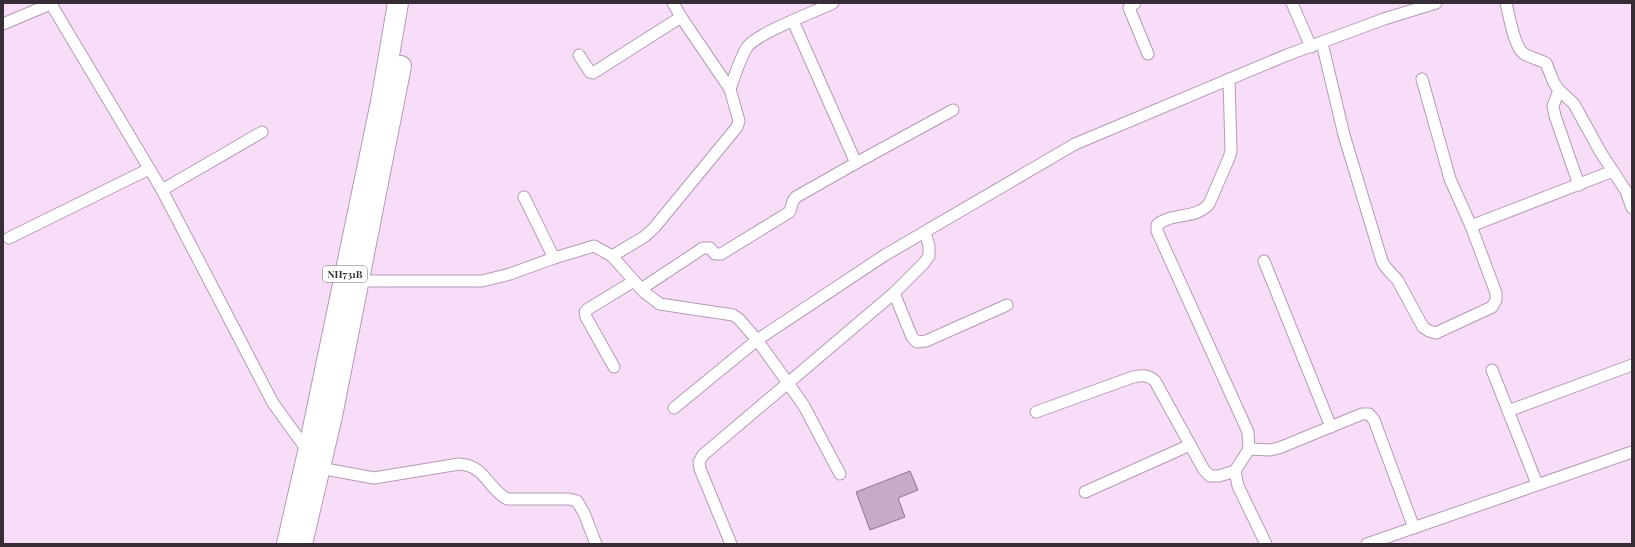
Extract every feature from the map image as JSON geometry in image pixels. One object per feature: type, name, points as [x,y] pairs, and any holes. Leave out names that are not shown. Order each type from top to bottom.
[{"type":"highway","name":"NH731B","points":[[287,544],[308,452],[381,102],[398,3]]},
{"type":"highway","name":"NH731B","points":[[302,544],[332,416],[358,281],[396,99],[412,3]]},
{"type":"street","points":[[612,256],[644,237],[654,228],[737,127],[738,121],[730,89],[672,3]]},
{"type":"street","points":[[730,89],[747,47],[761,37],[833,3]]},
{"type":"street","points":[[1135,3],[1129,8],[1148,54]]},
{"type":"street","points":[[1292,3],[1311,47]]},
{"type":"street","points":[[674,408],[757,340],[885,255],[1075,144],[1287,55],[1384,19],[1436,3]]},
{"type":"street","points":[[1506,3],[1517,46],[1521,52],[1546,63],[1554,83],[1559,90],[1574,104],[1613,172],[1629,190],[1632,208]]},
{"type":"street","points":[[3,24],[52,4],[162,190],[273,403],[320,468],[374,478],[459,464],[468,465],[477,469],[507,499],[569,499],[577,501],[584,513],[596,544]]},
{"type":"street","points":[[579,55],[590,72],[593,73],[680,17]]},
{"type":"street","points":[[793,21],[856,163]]},
{"type":"street","points":[[1322,43],[1344,135],[1382,262],[1385,269],[1398,281],[1423,327],[1436,333],[1492,307],[1496,300],[1496,293],[1471,226],[1450,180],[1422,79]]},
{"type":"street","points":[[1036,412],[1133,377],[1143,375],[1149,376],[1155,381],[1204,470],[1210,476],[1219,476],[1235,471],[1249,449],[1248,432],[1156,231],[1157,224],[1161,221],[1194,214],[1204,210],[1209,204],[1231,151],[1229,79]]},
{"type":"street","points":[[1559,90],[1553,106],[1555,116],[1579,185]]},
{"type":"street","points":[[614,367],[586,317],[585,312],[588,309],[638,285],[703,248],[710,248],[715,254],[721,254],[788,213],[796,197],[953,110]]},
{"type":"street","points":[[162,190],[262,132]]},
{"type":"street","points":[[9,238],[149,169]]},
{"type":"street","points":[[1471,226],[1613,172]]},
{"type":"street","points":[[524,197],[554,258]]},
{"type":"street","points":[[731,544],[700,469],[699,462],[703,455],[894,293],[924,263],[929,256],[929,246],[924,232]]},
{"type":"street","points":[[358,281],[482,281],[510,274],[554,258],[594,246],[612,256],[638,285],[660,304],[733,315],[739,319],[757,340],[804,406],[840,474]]},
{"type":"street","points":[[1264,261],[1331,427]]},
{"type":"street","points":[[894,293],[912,337],[917,342],[926,341],[1007,305]]},
{"type":"street","points":[[1508,411],[1632,365]]},
{"type":"street","points":[[1492,370],[1537,484]]},
{"type":"street","points":[[1249,449],[1270,450],[1279,448],[1362,414],[1370,414],[1374,420],[1414,528]]},
{"type":"street","points":[[1085,492],[1190,445]]},
{"type":"street","points":[[1367,544],[1632,452]]},
{"type":"street","points":[[1235,471],[1238,486],[1266,544]]},
{"type":"building","points":[[910,471],[918,490],[898,498],[905,517],[870,530],[856,492]]}]
